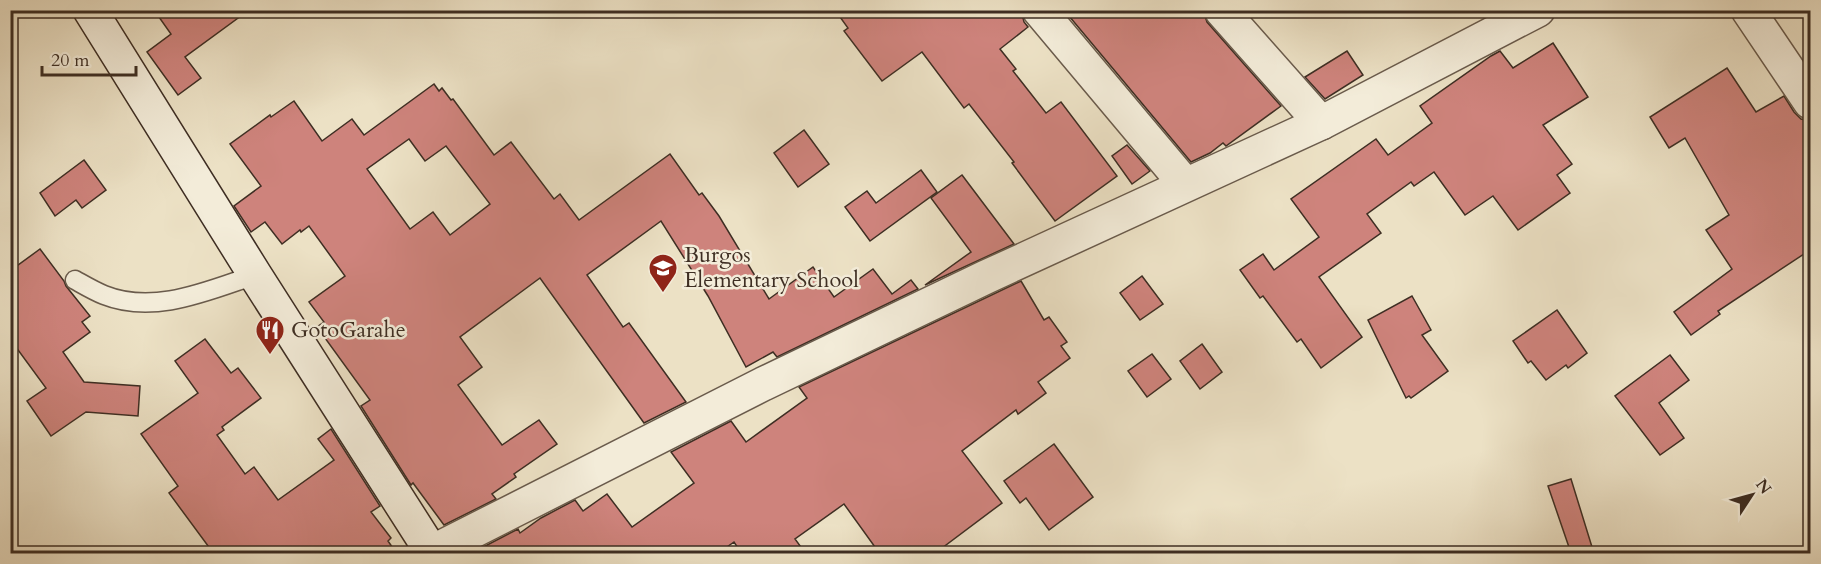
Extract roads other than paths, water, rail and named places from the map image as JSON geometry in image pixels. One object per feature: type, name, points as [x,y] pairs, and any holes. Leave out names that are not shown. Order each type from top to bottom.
[{"type":"street","points":[[90,10],[255,275],[433,553],[763,384],[1185,184],[1321,123],[1538,10]]},
{"type":"street","points":[[1039,10],[1185,184]]},
{"type":"street","points":[[1221,10],[1321,123]]},
{"type":"street","points":[[1748,10],[1810,102]]},
{"type":"lane","points":[[75,280],[113,298],[130,302],[162,302],[187,297],[255,275]]},
{"type":"place","name":"Burgos Elementary School","points":[[663,294]]},
{"type":"place","name":"GotoGarahe","points":[[270,356]]}]
